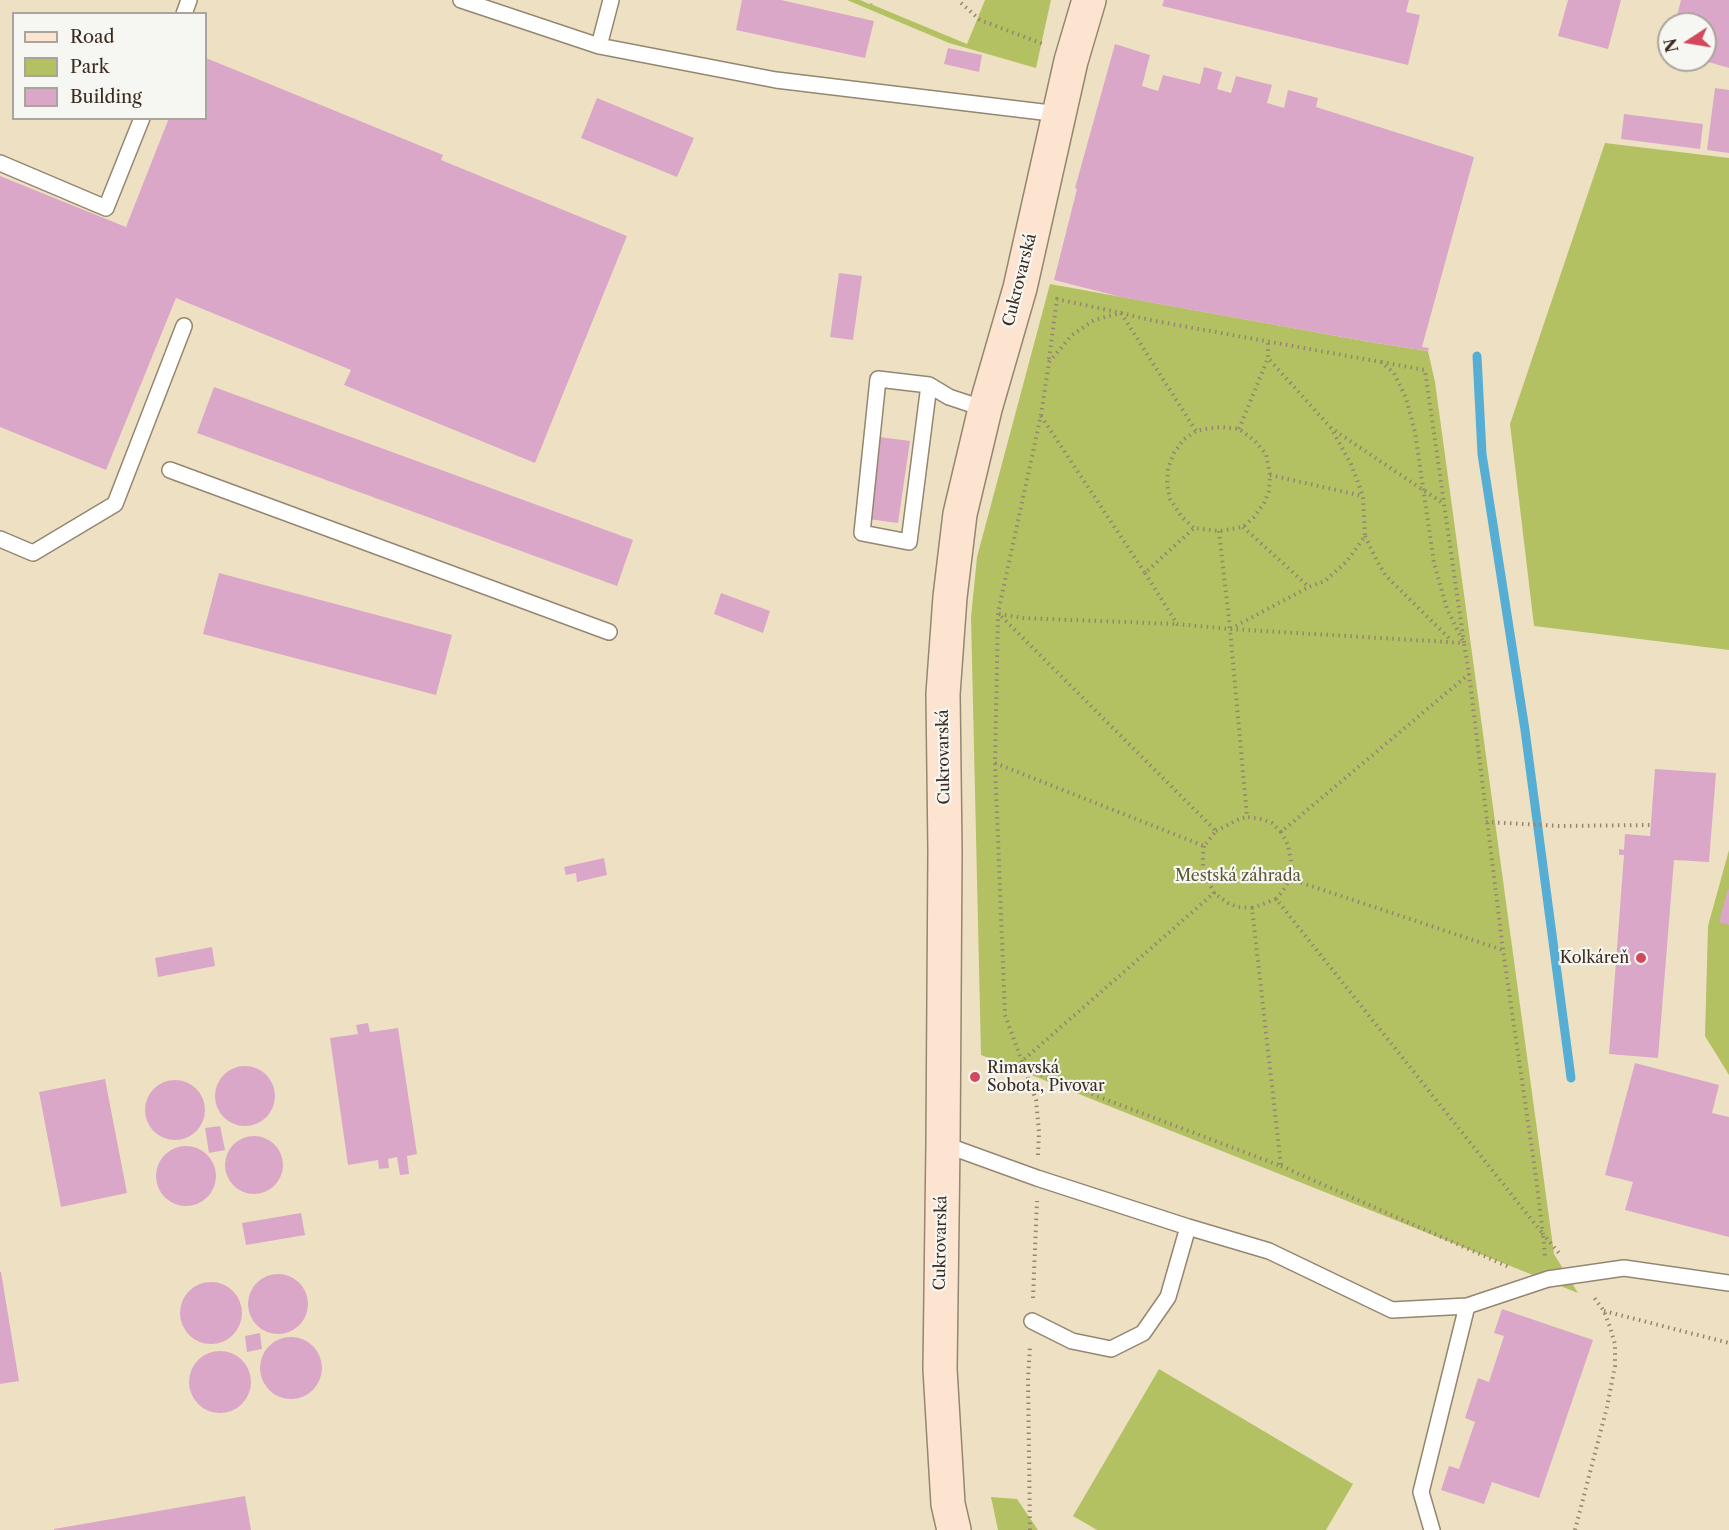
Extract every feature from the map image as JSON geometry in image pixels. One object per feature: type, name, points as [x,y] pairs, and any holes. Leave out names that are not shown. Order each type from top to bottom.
[{"type":"main road","name":"Cukrovarská","points":[[954,1530],[948,1504],[939,1369],[945,850],[943,694],[950,597],[960,514],[985,409],[1020,288],[1071,61],[1089,0]]},
{"type":"lane","points":[[461,0],[599,46],[776,80],[1059,114]]},
{"type":"lane","points":[[599,46],[611,0]]},
{"type":"lane","points":[[0,164],[106,208],[141,120]]},
{"type":"lane","points":[[0,538],[33,553],[116,504],[184,326]]},
{"type":"lane","points":[[929,385],[909,542],[862,533],[878,379],[929,385],[950,397],[985,409]]},
{"type":"lane","points":[[170,470],[609,632]]},
{"type":"lane","points":[[943,1144],[1037,1178],[1269,1251],[1392,1310],[1467,1306],[1548,1279],[1624,1269],[1729,1283]]},
{"type":"lane","points":[[1032,1321],[1072,1341],[1111,1349],[1143,1333],[1168,1297],[1188,1227]]},
{"type":"lane","points":[[1432,1530],[1421,1492],[1467,1306]]},
{"type":"path","points":[[961,3],[980,20],[1050,47]]},
{"type":"path","points":[[1022,1062],[1036,1073],[1281,1166],[1512,1268],[1548,1279],[1536,1170],[1486,822],[1469,674],[1425,369],[1155,321],[1058,299],[1041,415],[998,613],[995,763],[1005,1015],[1022,1062],[1036,1100],[1039,1132],[1028,1379],[1030,1530]]},
{"type":"path","points":[[1049,362],[1072,334],[1094,320],[1121,314]]},
{"type":"path","points":[[1121,314],[1196,431]]},
{"type":"path","points":[[1239,429],[1268,358],[1268,342]]},
{"type":"path","points":[[1268,358],[1330,428],[1351,464],[1363,496],[1365,536],[1386,576],[1453,642]]},
{"type":"path","points":[[1381,362],[1394,373],[1406,398],[1415,432],[1434,563],[1447,609],[1464,642]]},
{"type":"path","points":[[1041,415],[1177,624]]},
{"type":"path","points":[[1221,427],[1239,429],[1254,440],[1266,454],[1270,475],[1269,491],[1264,503],[1243,527],[1219,531],[1194,528],[1170,499],[1167,484],[1168,468],[1174,453],[1183,441],[1196,431],[1221,427]]},
{"type":"path","points":[[1330,428],[1444,504]]},
{"type":"path","points":[[1270,475],[1363,496]]},
{"type":"path","points":[[1243,527],[1308,587]]},
{"type":"path","points":[[1145,573],[1194,528]]},
{"type":"path","points":[[1219,531],[1247,817]]},
{"type":"path","points":[[1230,629],[1308,587],[1325,581],[1347,561],[1365,536]]},
{"type":"path","points":[[998,613],[1022,618],[1177,624],[1464,642]]},
{"type":"path","points":[[998,613],[1216,831]]},
{"type":"path","points":[[1281,832],[1469,674]]},
{"type":"path","points":[[995,763],[1204,846]]},
{"type":"path","points":[[1247,817],[1272,823],[1281,832],[1288,845],[1292,866],[1290,879],[1276,899],[1252,908],[1238,907],[1214,893],[1203,866],[1204,846],[1216,831],[1247,817]]},
{"type":"path","points":[[1486,822],[1560,826],[1650,825]]},
{"type":"path","points":[[1290,879],[1503,950]]},
{"type":"path","points":[[1022,1062],[1214,893]]},
{"type":"path","points":[[1276,899],[1578,1275],[1604,1311],[1615,1344],[1615,1366],[1607,1407],[1575,1530]]},
{"type":"path","points":[[1252,908],[1281,1166]]},
{"type":"path","points":[[1604,1311],[1729,1343]]},
{"type":"green space","points":[[847,0],[872,3],[967,44],[985,0],[1051,0],[1036,68],[949,43]]},
{"type":"green space","points":[[1605,143],[1729,158],[1729,650],[1534,626],[1510,424]]},
{"type":"green space","name":"Mestská záhrada","points":[[1050,284],[1428,351],[1435,382],[1554,1254],[1578,1293],[981,1055],[971,617],[977,557]]},
{"type":"green space","points":[[1729,850],[1729,1075],[1705,1036],[1708,926]]},
{"type":"green space","points":[[1159,1369],[1353,1484],[1326,1530],[1097,1530],[1073,1516]]},
{"type":"green space","points":[[991,1497],[1017,1499],[1038,1530],[998,1530]]},
{"type":"building","points":[[742,0],[781,0],[874,21],[865,58],[736,30]]},
{"type":"building","points":[[1164,0],[1409,0],[1406,12],[1420,15],[1408,65],[1162,6]]},
{"type":"building","points":[[1568,0],[1621,0],[1608,49],[1558,36]]},
{"type":"building","points":[[1681,0],[1729,0],[1729,68],[1717,64],[1717,12],[1678,12]]},
{"type":"building","points":[[1115,44],[1150,55],[1142,86],[1158,91],[1163,75],[1200,84],[1204,67],[1222,72],[1217,89],[1231,93],[1236,76],[1272,85],[1267,103],[1284,108],[1288,90],[1318,98],[1316,107],[1474,157],[1422,347],[1429,348],[1428,351],[1121,297],[1054,280],[1077,189],[1075,188]]},
{"type":"building","points":[[948,48],[982,55],[979,72],[944,64]]},
{"type":"building","points":[[207,58],[443,155],[441,160],[627,236],[535,463],[344,385],[351,370],[176,298],[106,470],[0,427],[0,176],[126,227],[168,120],[207,120]]},
{"type":"building","points":[[1715,88],[1729,90],[1729,153],[1707,150]]},
{"type":"building","points":[[597,98],[694,138],[677,177],[581,138]]},
{"type":"building","points":[[1624,114],[1703,124],[1700,149],[1621,139]]},
{"type":"building","points":[[839,273],[862,276],[853,340],[830,337]]},
{"type":"building","points":[[214,387],[633,540],[617,586],[197,433]]},
{"type":"building","points":[[880,437],[910,441],[898,523],[868,519]]},
{"type":"building","points":[[219,573],[452,635],[436,695],[203,634]]},
{"type":"building","points":[[721,593],[770,611],[763,633],[714,614]]},
{"type":"building","name":"Kolkáreň","points":[[1655,769],[1716,773],[1709,862],[1674,860],[1658,1058],[1609,1054],[1624,855],[1619,855],[1619,849],[1624,850],[1625,834],[1650,836]]},
{"type":"building","points":[[604,858],[607,875],[577,882],[576,873],[566,875],[564,867]]},
{"type":"building","points":[[1729,890],[1729,925],[1719,922]]},
{"type":"building","points":[[212,947],[215,966],[158,977],[155,958]]},
{"type":"building","points":[[368,1023],[370,1032],[398,1028],[417,1154],[407,1156],[409,1174],[400,1175],[397,1157],[388,1159],[389,1168],[379,1169],[378,1160],[348,1165],[330,1038],[358,1034],[356,1025]]},
{"type":"building","points":[[1635,1063],[1719,1085],[1712,1113],[1729,1117],[1729,1237],[1625,1210],[1633,1182],[1605,1175]]},
{"type":"building","points":[[245,1066],[266,1075],[275,1096],[266,1117],[245,1126],[224,1117],[215,1096],[224,1075]]},
{"type":"building","points":[[105,1079],[127,1193],[61,1207],[39,1092]]},
{"type":"building","points":[[175,1080],[196,1089],[205,1110],[196,1131],[175,1140],[154,1131],[145,1110],[154,1089]]},
{"type":"building","points":[[220,1126],[225,1150],[209,1153],[205,1128]]},
{"type":"building","points":[[254,1136],[265,1138],[275,1144],[281,1154],[283,1165],[281,1176],[275,1186],[265,1192],[254,1194],[243,1192],[233,1186],[227,1176],[225,1165],[227,1154],[233,1144],[243,1138]]},
{"type":"building","points":[[186,1146],[203,1151],[211,1159],[216,1176],[211,1193],[203,1201],[186,1206],[169,1201],[161,1193],[156,1176],[161,1159],[169,1151]]},
{"type":"building","points":[[301,1213],[305,1235],[246,1245],[242,1223]]},
{"type":"building","points":[[0,1272],[19,1381],[0,1384]]},
{"type":"building","points":[[278,1274],[295,1279],[303,1287],[308,1304],[303,1321],[295,1329],[278,1334],[261,1329],[253,1321],[248,1304],[253,1287],[261,1279]]},
{"type":"building","points":[[211,1282],[233,1291],[242,1313],[233,1335],[211,1344],[189,1335],[180,1313],[189,1291]]},
{"type":"building","points":[[1502,1309],[1593,1340],[1539,1498],[1492,1482],[1484,1504],[1441,1490],[1449,1466],[1459,1469],[1475,1422],[1465,1418],[1478,1378],[1489,1382],[1504,1336],[1494,1333]]},
{"type":"building","points":[[260,1333],[262,1349],[247,1352],[245,1336]]},
{"type":"building","points":[[291,1337],[303,1339],[313,1346],[320,1356],[322,1368],[320,1380],[313,1390],[303,1397],[291,1399],[279,1397],[269,1390],[262,1380],[260,1368],[262,1356],[269,1346],[279,1339]]},
{"type":"building","points":[[220,1351],[237,1356],[242,1360],[246,1365],[251,1382],[246,1399],[242,1404],[237,1408],[220,1413],[203,1408],[198,1404],[194,1399],[189,1382],[194,1365],[198,1360],[203,1356]]},
{"type":"building","points":[[245,1496],[251,1530],[54,1530],[54,1529]]},
{"type":"waterway","points":[[1477,356],[1482,454],[1525,730],[1571,1078]]},
{"type":"place","name":"Kolkáreň","points":[[1641,958]]},
{"type":"place","name":"Rimavská Sobota, Pivovar","points":[[975,1077]]}]
